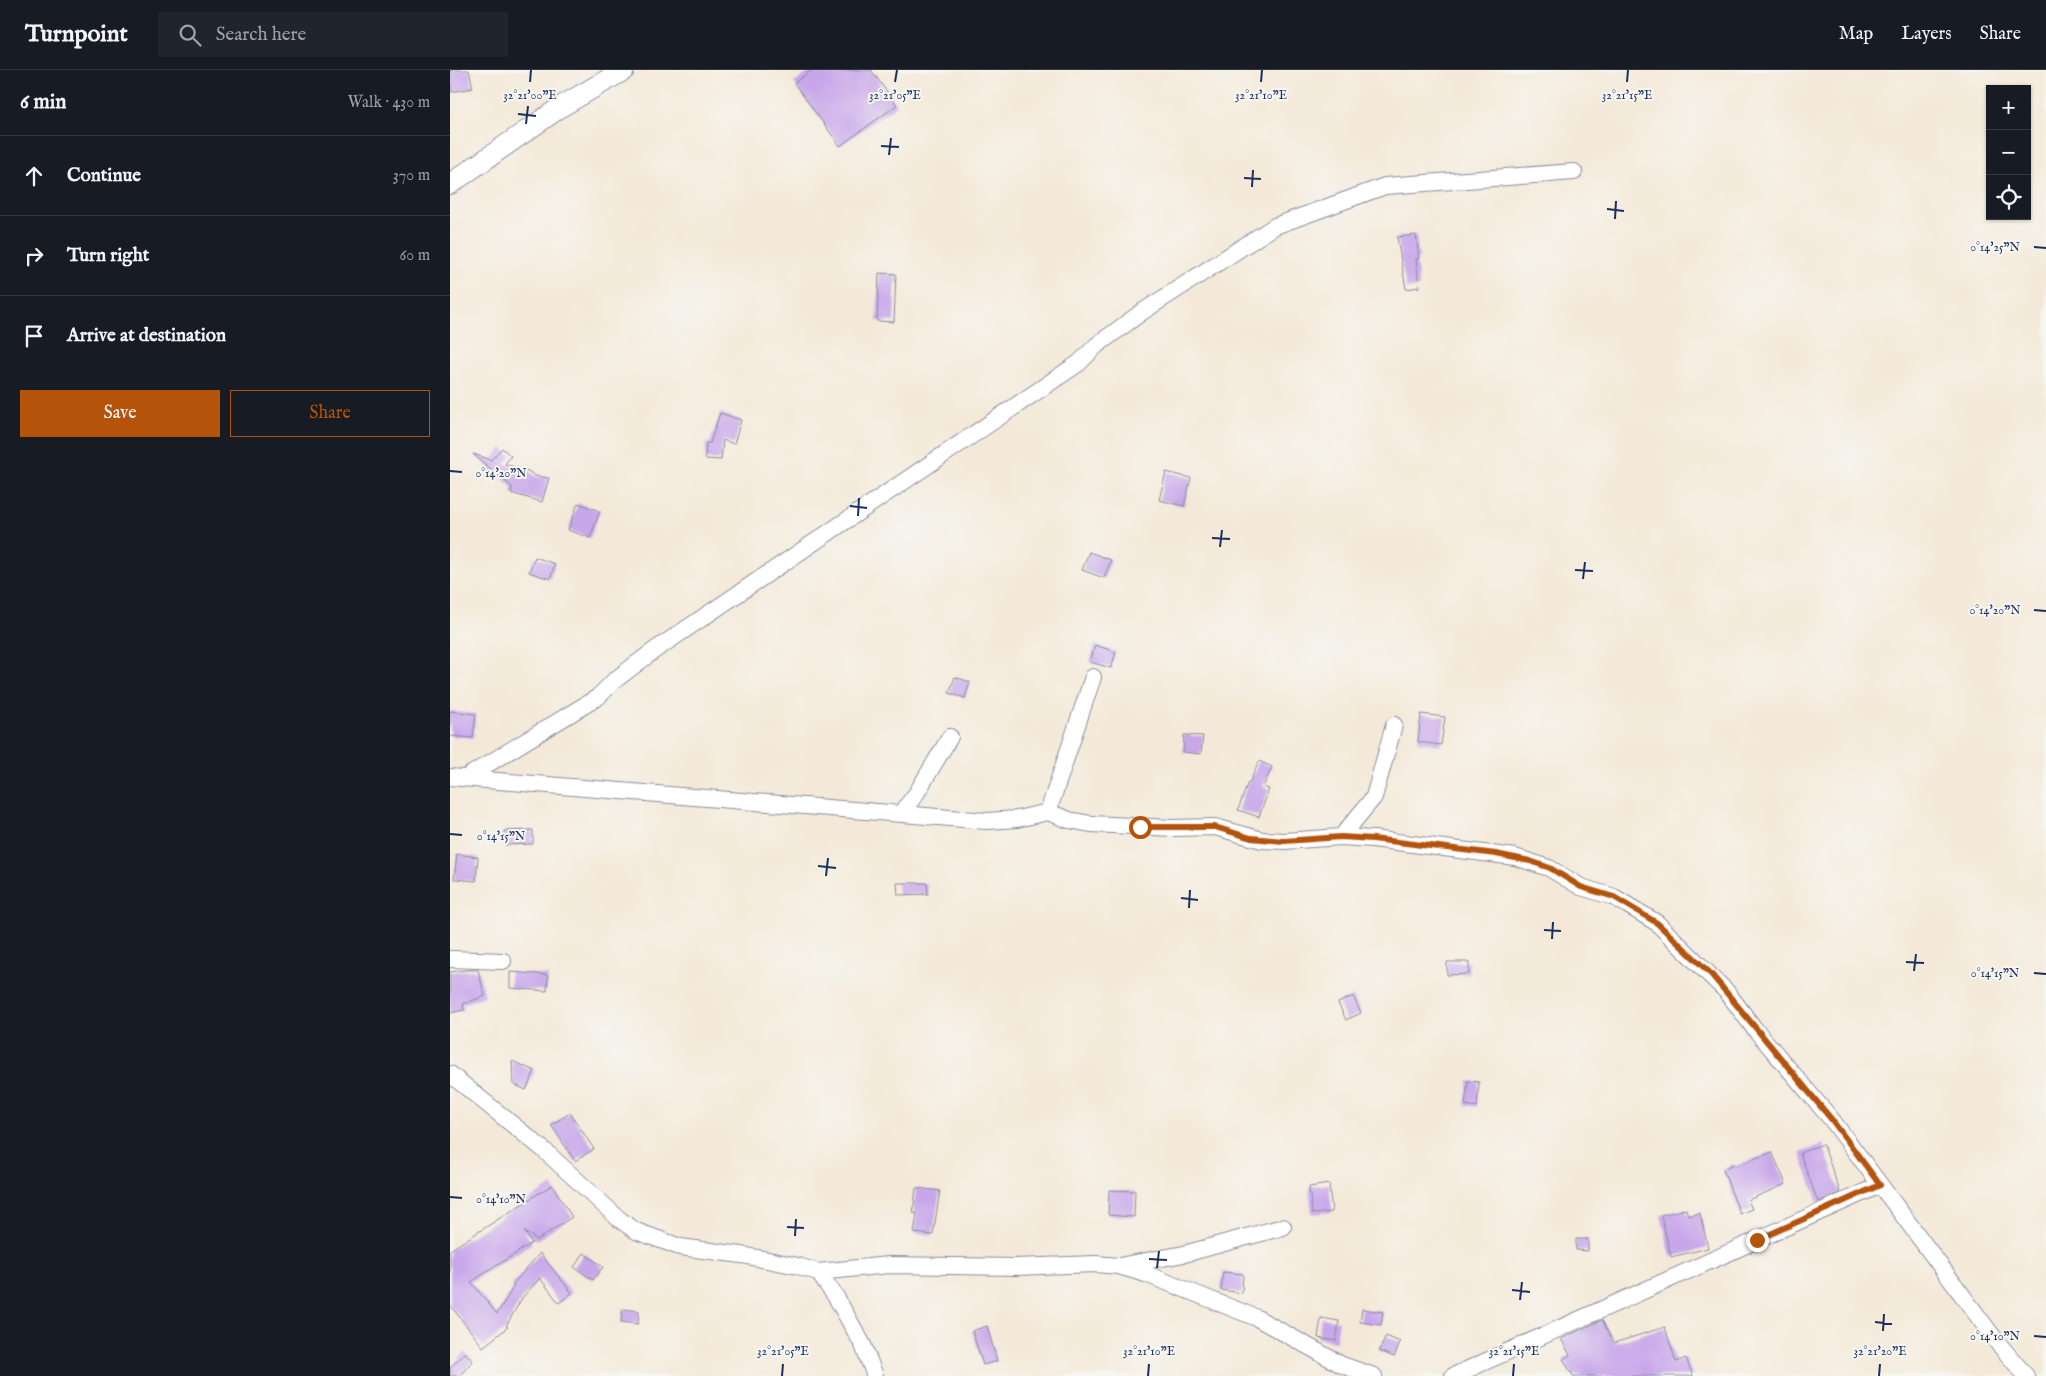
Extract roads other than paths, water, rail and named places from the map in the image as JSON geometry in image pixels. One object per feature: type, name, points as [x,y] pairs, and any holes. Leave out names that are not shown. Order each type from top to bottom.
[{"type":"main road","points":[[450,184],[562,106],[624,70]]},
{"type":"street","points":[[457,777],[598,697],[615,680],[652,652],[1079,363],[1097,345],[1142,312],[1275,226],[1385,186],[1574,172]]},
{"type":"street","points":[[1048,812],[1093,677]]},
{"type":"street","points":[[1341,837],[1374,797],[1394,726]]},
{"type":"street","points":[[902,812],[916,794],[950,737]]},
{"type":"street","points":[[457,777],[801,804],[832,809],[902,812],[987,821],[1016,820],[1048,812],[1069,820],[1091,824],[1173,828],[1215,827],[1262,840],[1284,841],[1341,837],[1496,854],[1530,861],[1550,868],[1581,887],[1614,897],[1639,911],[1657,923],[1711,974],[1832,1120],[1997,1342],[2026,1376]]},
{"type":"street","points":[[450,959],[503,961]]},
{"type":"street","points":[[450,1074],[544,1150],[613,1213],[636,1231],[680,1247],[761,1259],[818,1272],[889,1265],[1015,1268],[1096,1264],[1119,1266],[1146,1274],[1257,1318],[1342,1371],[1374,1376]]},
{"type":"street","points":[[1453,1376],[1880,1185]]},
{"type":"street","points":[[1119,1266],[1184,1254],[1283,1227]]},
{"type":"street","points":[[818,1272],[836,1297],[863,1345],[875,1376]]}]
